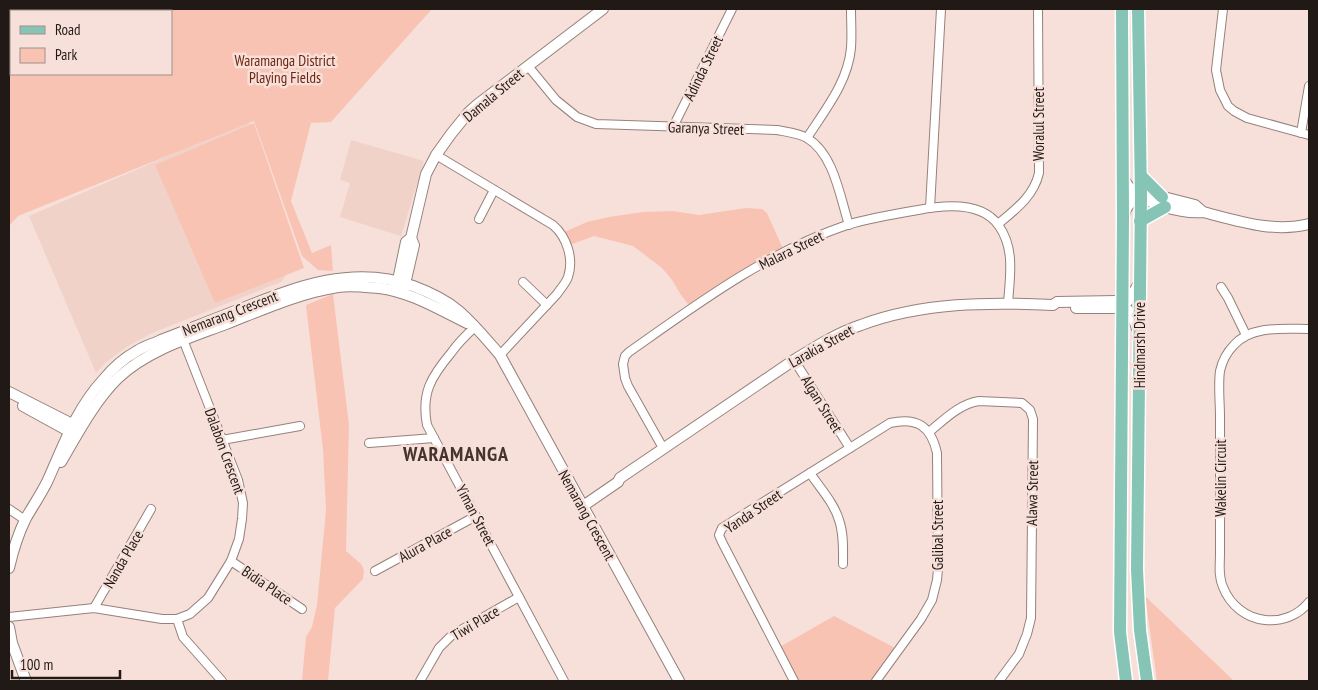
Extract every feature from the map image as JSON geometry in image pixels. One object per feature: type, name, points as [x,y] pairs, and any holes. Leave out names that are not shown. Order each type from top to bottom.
[{"type":"main road","name":"Hindmarsh Drive","points":[[1122,9],[1123,218],[1120,632],[1126,681]]},
{"type":"main road","name":"Hindmarsh Drive","points":[[1138,9],[1141,196],[1137,569],[1140,630],[1147,681]]},
{"type":"main road","points":[[1140,221],[1163,202],[1141,176]]},
{"type":"street","name":"Damala Street","points":[[400,287],[414,245],[411,238],[426,174],[436,155],[451,134],[468,113],[603,9]]},
{"type":"street","name":"Adinda Street","points":[[673,127],[732,9]]},
{"type":"street","points":[[849,225],[827,160],[815,144],[807,138],[835,95],[845,72],[850,49],[851,9]]},
{"type":"street","points":[[930,208],[942,9]]},
{"type":"street","name":"Woralul Street","points":[[998,224],[1026,198],[1033,189],[1038,173],[1038,9]]},
{"type":"street","points":[[1223,9],[1216,70],[1220,90],[1228,106],[1247,118],[1309,135]]},
{"type":"street","name":"Garanya Street","points":[[528,66],[556,100],[577,117],[596,124],[777,130],[799,134],[807,138]]},
{"type":"street","points":[[1301,133],[1309,86]]},
{"type":"street","points":[[436,155],[553,225],[562,233],[567,246],[570,270],[565,283],[500,356]]},
{"type":"street","points":[[1123,178],[1129,187],[1141,196],[1192,213],[1204,212],[1271,227],[1292,228],[1309,224]]},
{"type":"street","points":[[479,219],[494,190]]},
{"type":"street","points":[[1123,218],[1126,208],[1133,199],[1141,196]]},
{"type":"street","name":"Malara Street","points":[[663,448],[628,386],[622,364],[629,352],[692,308],[744,274],[784,251],[849,225],[894,214],[930,208],[962,206],[983,212],[998,224]]},
{"type":"street","points":[[998,224],[1010,252],[1008,303]]},
{"type":"street","name":"Nemarang Crescent","points":[[9,568],[17,538],[25,520],[96,388],[125,359],[136,351],[182,337],[339,278],[365,277],[432,294],[459,311],[500,356],[679,681]]},
{"type":"street","points":[[523,282],[547,305]]},
{"type":"street","points":[[1140,282],[1128,301],[1122,304],[1132,315],[1140,334]]},
{"type":"street","points":[[1221,287],[1246,335],[1266,330],[1309,330]]},
{"type":"street","name":"Larakia Street","points":[[581,503],[794,360],[816,346],[862,324],[924,308],[953,305],[1053,304],[1057,302],[1070,305],[1117,301],[1122,304]]},
{"type":"street","name":"Yiman Street","points":[[475,327],[465,335],[440,366],[429,384],[425,402],[427,425],[564,681]]},
{"type":"street","name":"Wakelin Circuit","points":[[1246,335],[1236,342],[1228,352],[1220,372],[1220,578],[1225,593],[1235,606],[1254,618],[1271,621],[1287,618],[1300,611],[1309,602]]},
{"type":"street","name":"Dalabon Crescent","points":[[177,619],[190,614],[208,598],[231,562],[239,539],[243,503],[238,480],[182,337]]},
{"type":"street","name":"Algan Street","points":[[794,360],[850,448]]},
{"type":"street","points":[[9,392],[75,430]]},
{"type":"street","points":[[9,399],[75,430]]},
{"type":"street","name":"Alawa Street","points":[[930,432],[959,408],[978,401],[1022,403],[1030,410],[1033,419],[1031,618],[1019,654],[999,681]]},
{"type":"street","name":"Yanda Street","points":[[794,681],[730,559],[720,535],[722,528],[890,423],[900,421],[914,423],[930,432]]},
{"type":"street","points":[[222,440],[300,426]]},
{"type":"street","name":"Galibal Street","points":[[876,681],[921,619],[932,600],[937,580],[937,453],[930,432]]},
{"type":"street","points":[[369,443],[434,438]]},
{"type":"street","points":[[810,473],[834,508],[840,522],[843,564]]},
{"type":"street","name":"Nanda Place","points":[[94,608],[151,509]]},
{"type":"street","points":[[9,510],[25,520]]},
{"type":"street","name":"Alura Place","points":[[375,571],[476,516]]},
{"type":"street","name":"Bidia Place","points":[[231,562],[302,609]]},
{"type":"street","name":"Tiwi Place","points":[[420,681],[439,648],[452,635],[519,597]]},
{"type":"street","points":[[9,617],[94,608],[162,619],[177,619],[183,637],[222,681]]},
{"type":"street","points":[[9,627],[12,643],[26,681]]},
{"type":"shaded area","points":[[249,121],[297,254],[296,260],[281,282],[152,333],[128,346],[105,363],[96,373],[29,216]]},
{"type":"shaded area","points":[[351,140],[424,161],[401,236],[340,217],[350,183],[340,180]]},
{"type":"green space","name":"Waramanga District Playing Fields","points":[[432,9],[331,122],[311,123],[291,201],[312,253],[331,245],[333,271],[318,270],[302,256],[254,121],[18,216],[9,226],[9,14],[10,75],[172,75],[172,10],[27,10]]},
{"type":"green space","points":[[254,123],[304,268],[215,303],[155,165]]},
{"type":"green space","points":[[746,208],[762,209],[767,213],[784,251],[691,308],[662,268],[633,246],[594,236],[567,246],[562,233],[587,222],[643,212],[673,211],[699,215]]},
{"type":"green space","points":[[333,294],[349,425],[346,551],[361,564],[364,570],[363,579],[335,608],[328,681],[302,681],[306,637],[312,627],[317,605],[326,510],[323,450],[306,305]]},
{"type":"green space","points":[[1145,596],[1234,681],[1157,681]]},
{"type":"green space","points":[[834,616],[899,650],[873,681],[796,681],[778,648]]},
{"type":"district","name":"WARAMANGA","points":[[456,454]]}]
